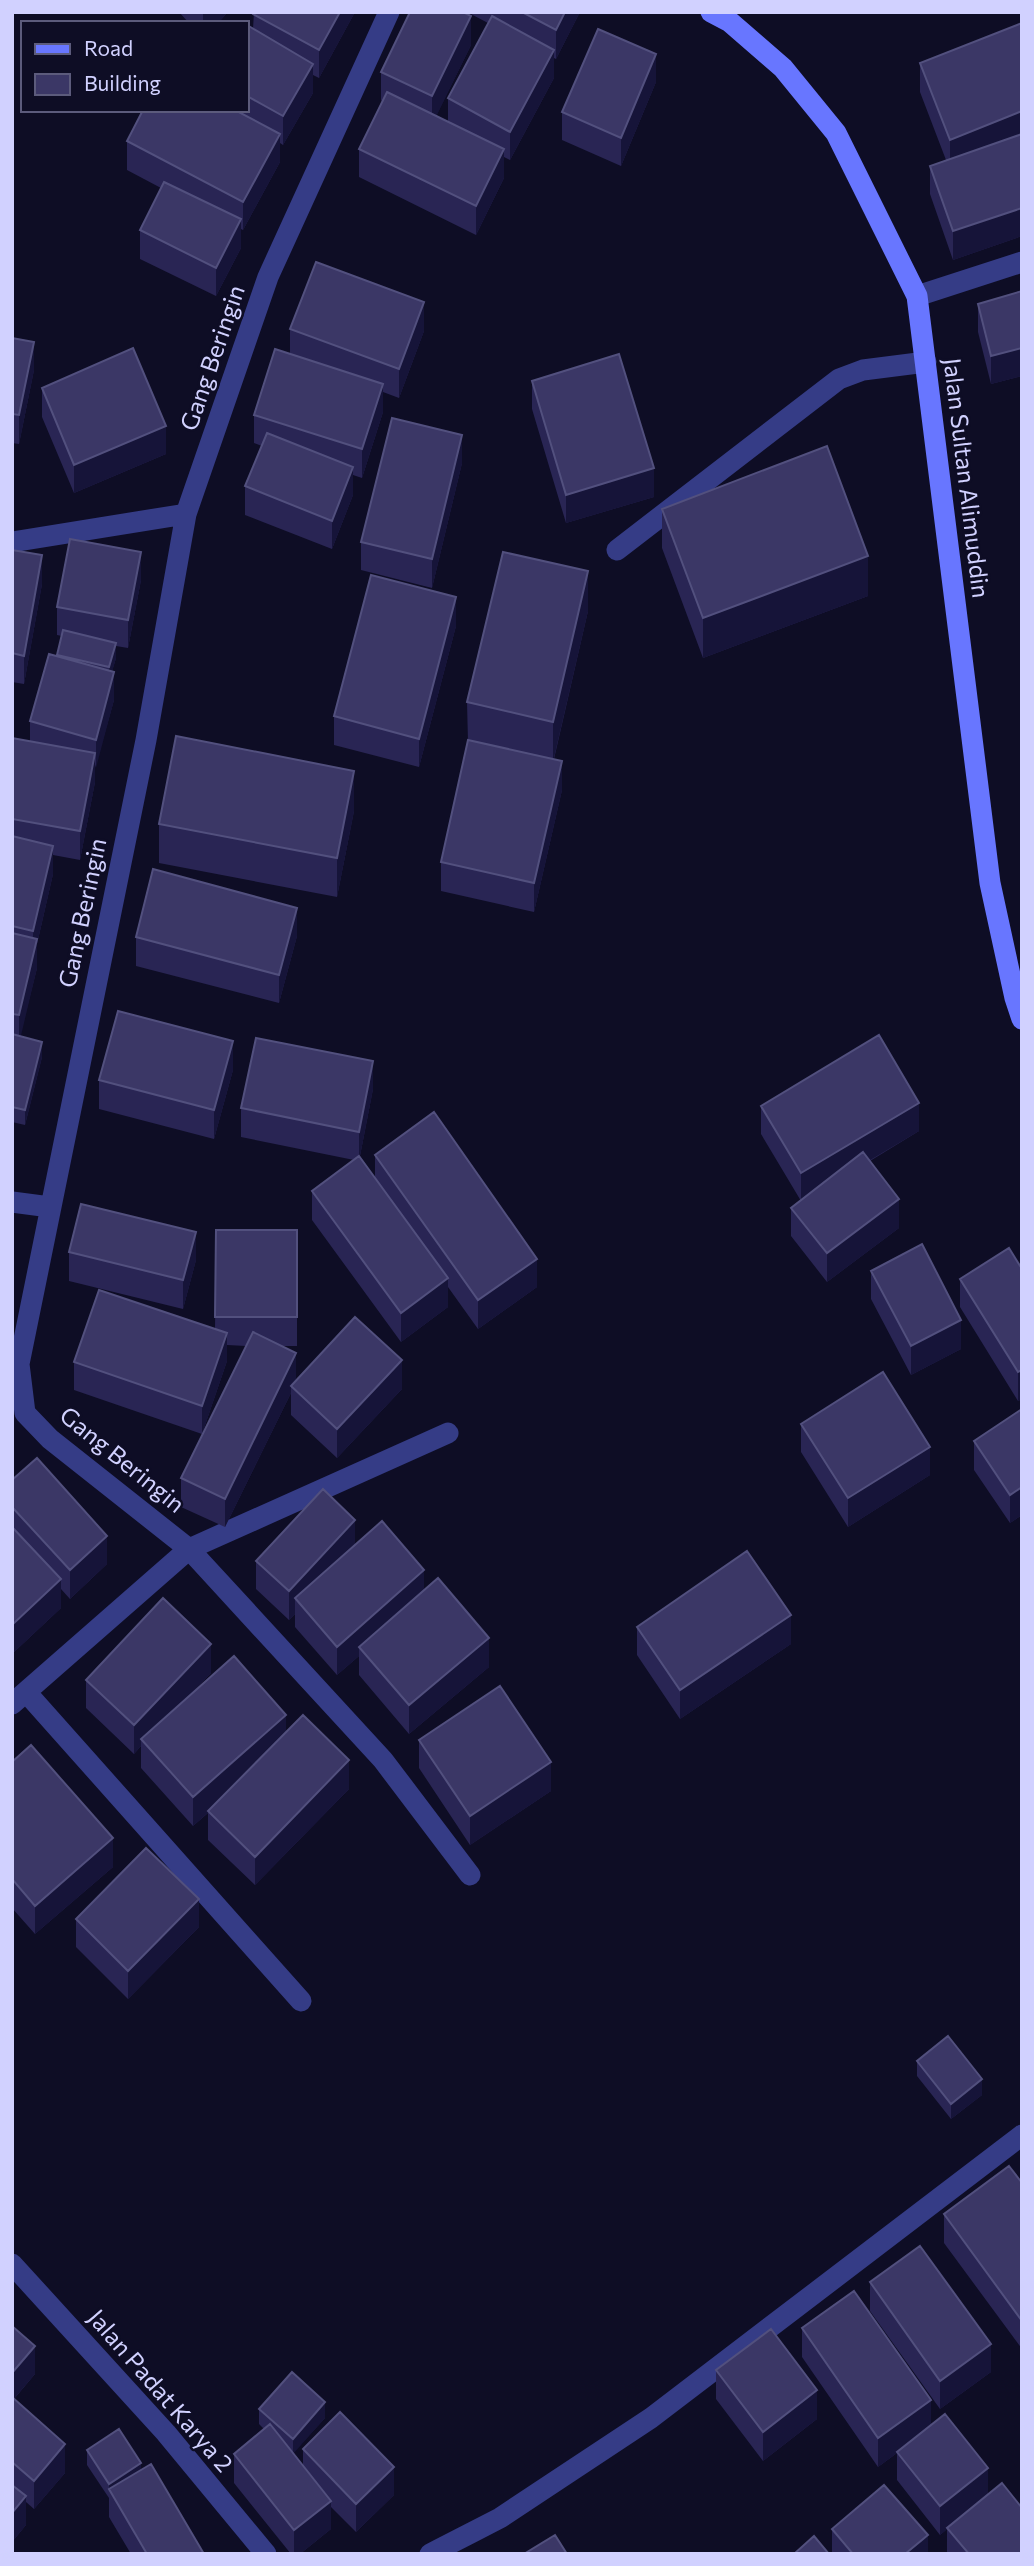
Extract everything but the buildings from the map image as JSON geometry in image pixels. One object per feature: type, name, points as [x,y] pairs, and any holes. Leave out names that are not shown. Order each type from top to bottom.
[{"type":"main road","name":"Jalan Sultan Alimuddin","points":[[711,12],[730,22],[783,68],[836,133],[917,296],[990,883],[1022,1019]]},
{"type":"street","name":"Gang Beringin","points":[[19,1698],[189,1549],[50,1439],[25,1413],[19,1364],[146,740],[187,514],[268,277],[389,12]]},
{"type":"street","points":[[917,296],[1022,262]]},
{"type":"street","points":[[617,550],[839,379],[863,370],[926,362]]},
{"type":"street","points":[[12,542],[187,514]]},
{"type":"street","points":[[12,1202],[50,1207]]},
{"type":"street","points":[[448,1433],[189,1549],[383,1760],[470,1874]]},
{"type":"street","points":[[19,1698],[301,2001]]},
{"type":"street","points":[[430,2554],[500,2518],[650,2418],[1022,2135]]},
{"type":"street","name":"Jalan Padat Karya 2","points":[[12,2264],[166,2433],[266,2554]]}]
